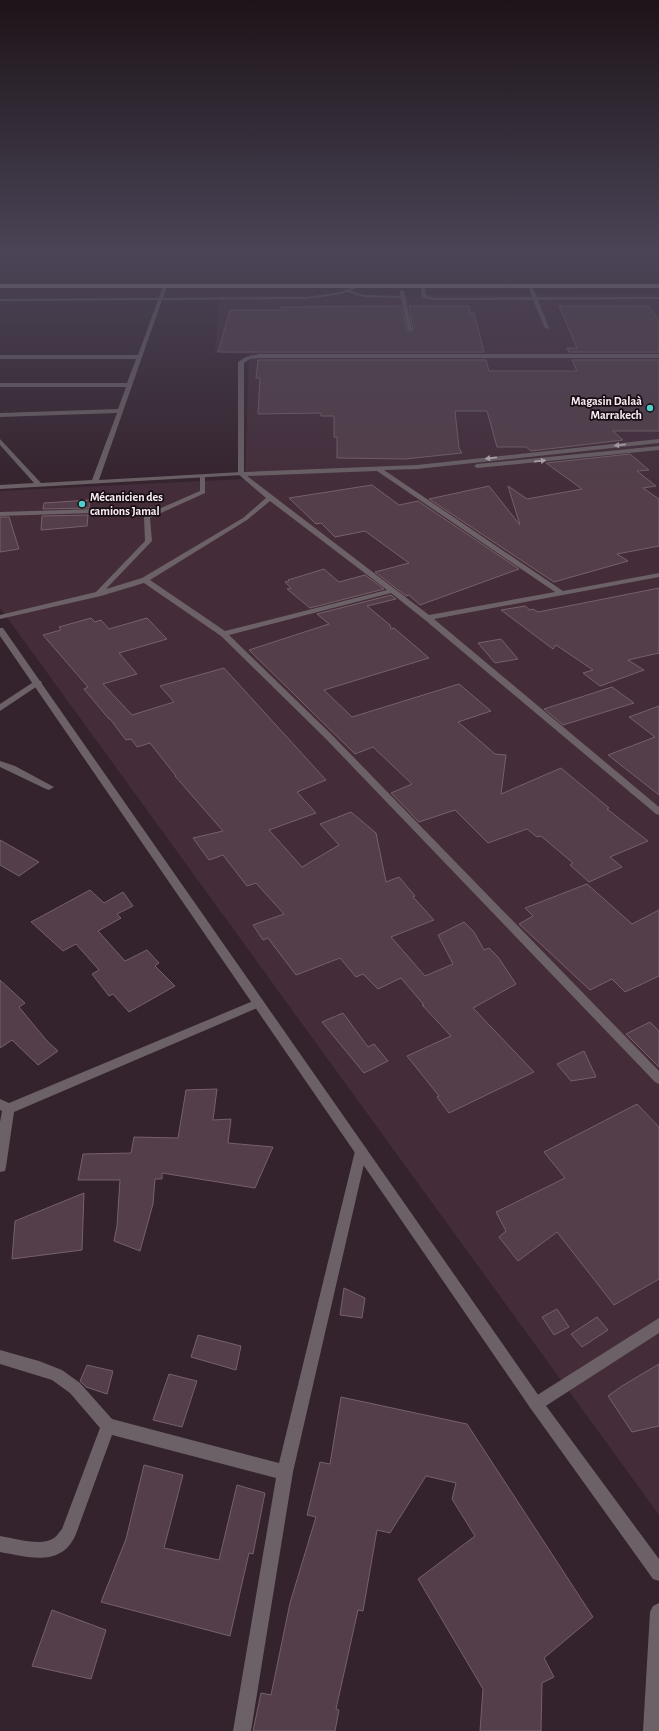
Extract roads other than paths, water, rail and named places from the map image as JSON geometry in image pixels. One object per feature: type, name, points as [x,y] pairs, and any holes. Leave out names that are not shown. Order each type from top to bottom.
[{"type":"street","points":[[95,482],[147,335]]},
{"type":"street","points":[[0,356],[139,357]]},
{"type":"street","points":[[241,474],[241,362],[248,358],[259,356],[659,356]]},
{"type":"street","points":[[0,385],[129,385]]},
{"type":"street","points":[[0,415],[120,411]]},
{"type":"street","points":[[0,441],[39,485]]},
{"type":"street","points":[[0,487],[241,474],[379,470],[659,441]]},
{"type":"street","points":[[648,442],[656,448],[659,454]]},
{"type":"street","points":[[417,467],[440,468],[498,465],[656,448]]},
{"type":"street","points":[[379,470],[561,593]]},
{"type":"street","points":[[241,474],[270,498],[428,618],[659,812]]},
{"type":"street","points":[[98,594],[149,541],[147,517],[203,492],[203,476]]},
{"type":"street","points":[[0,617],[98,594],[145,580],[245,519],[270,498]]},
{"type":"street","points":[[0,514],[162,509]]},
{"type":"street","points":[[428,618],[659,575]]},
{"type":"street","points":[[145,580],[224,634],[329,737],[659,1079]]},
{"type":"street","points":[[224,634],[392,591]]},
{"type":"street","points":[[0,630],[536,1404],[659,1573]]},
{"type":"street","points":[[0,708],[38,683]]},
{"type":"street","points":[[0,764],[12,768],[49,787]]},
{"type":"street","points":[[0,1167],[4,1106],[258,1002]]},
{"type":"street","points":[[242,1731],[285,1472],[361,1151]]},
{"type":"street","points":[[536,1404],[659,1325]]},
{"type":"street","points":[[0,1357],[39,1368],[57,1375],[75,1388],[84,1401],[108,1426],[285,1472]]},
{"type":"street","points":[[0,1544],[41,1550],[51,1549],[60,1544],[68,1534],[108,1426]]},
{"type":"street","points":[[652,1731],[659,1612]]},
{"type":"place","name":"Magasin Dalaà Marrakech","points":[[650,408]]},
{"type":"place","name":"Mécanicien des camions Jamal","points":[[82,504]]}]
